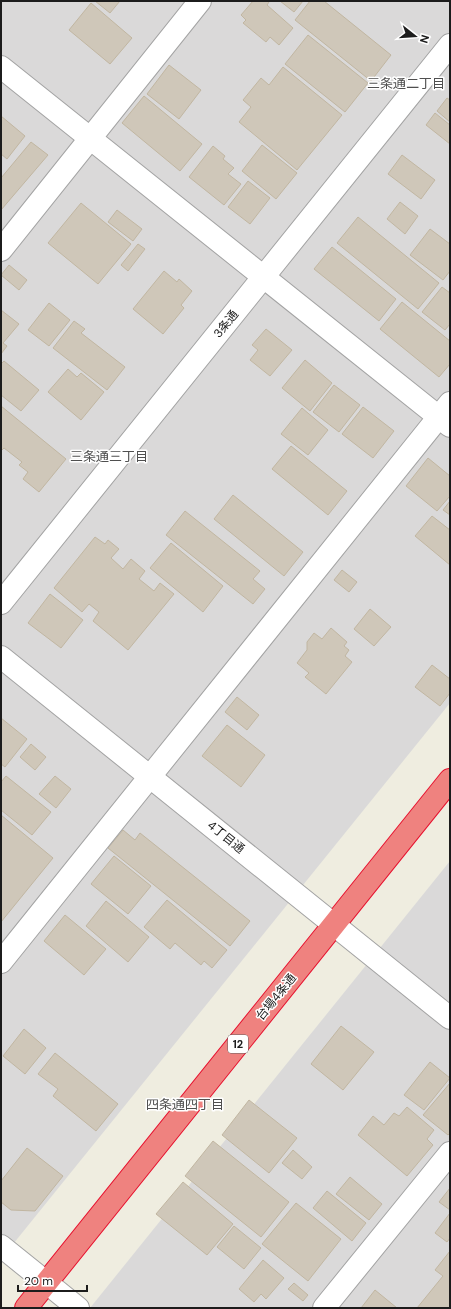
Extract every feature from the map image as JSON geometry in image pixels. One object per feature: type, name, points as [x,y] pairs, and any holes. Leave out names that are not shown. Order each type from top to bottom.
[{"type":"highway","name":"台場4条通","points":[[26,1308],[450,780]]},
{"type":"street","points":[[1,250],[200,1]]},
{"type":"street","name":"3条通","points":[[1,603],[450,45]]},
{"type":"street","points":[[1,67],[263,278],[446,415],[1,962]]},
{"type":"street","name":"4丁目通","points":[[1,657],[450,1018]]},
{"type":"street","points":[[324,1308],[450,1153]]},
{"type":"street","points":[[1,1246],[78,1308]]},
{"type":"shaded area","points":[[1,1],[450,1],[450,703],[1,1259]]},
{"type":"shaded area","points":[[450,861],[450,1308],[90,1308]]},
{"type":"building","points":[[95,1],[120,1],[110,13]]},
{"type":"building","points":[[253,1],[268,1],[269,2],[267,5],[293,28],[279,45],[270,37],[266,42],[243,23],[246,20],[241,15]]},
{"type":"building","points":[[280,1],[303,1],[294,12]]},
{"type":"building","points":[[310,1],[324,1],[391,55],[371,81],[295,20]]},
{"type":"building","points":[[91,3],[132,38],[110,64],[69,30]]},
{"type":"building","points":[[308,35],[368,83],[345,112],[285,64]]},
{"type":"building","points":[[169,65],[201,90],[179,119],[147,94]]},
{"type":"building","points":[[283,67],[342,115],[297,170],[239,122],[251,107],[243,100],[261,78],[269,85]]},
{"type":"building","points":[[144,96],[202,144],[180,171],[122,123]]},
{"type":"building","points":[[447,98],[450,100],[450,122],[437,111]]},
{"type":"building","points":[[435,113],[450,125],[450,144],[426,125]]},
{"type":"building","points":[[1,116],[25,136],[7,159],[1,154]]},
{"type":"building","points":[[31,142],[48,155],[1,210],[1,178]]},
{"type":"building","points":[[262,145],[297,173],[276,199],[242,171]]},
{"type":"building","points":[[213,146],[225,156],[223,159],[234,168],[228,174],[241,184],[224,205],[189,177]]},
{"type":"building","points":[[402,155],[435,180],[421,199],[388,174]]},
{"type":"building","points":[[248,181],[270,198],[250,224],[228,207]]},
{"type":"building","points":[[400,202],[418,216],[405,234],[387,219]]},
{"type":"building","points":[[81,203],[131,244],[98,284],[48,243]]},
{"type":"building","points":[[117,210],[142,229],[133,241],[108,222]]},
{"type":"building","points":[[358,217],[439,283],[418,309],[337,243]]},
{"type":"building","points":[[430,229],[450,244],[450,271],[443,280],[410,255]]},
{"type":"building","points":[[138,244],[145,249],[128,271],[121,265]]},
{"type":"building","points":[[332,247],[396,299],[379,321],[314,269]]},
{"type":"building","points":[[9,265],[27,280],[19,290],[1,275]]},
{"type":"building","points":[[164,271],[177,282],[179,279],[192,291],[181,305],[184,308],[163,334],[133,309]]},
{"type":"building","points":[[442,287],[450,293],[450,324],[445,330],[422,312]]},
{"type":"building","points":[[402,302],[450,341],[450,364],[439,377],[380,329]]},
{"type":"building","points":[[49,303],[70,320],[49,346],[28,330]]},
{"type":"building","points":[[1,310],[19,324],[3,343],[7,346],[1,354]]},
{"type":"building","points":[[74,321],[85,329],[81,333],[125,367],[107,390],[53,348]]},
{"type":"building","points":[[266,329],[292,350],[270,376],[250,360],[258,350],[252,345]]},
{"type":"building","points":[[305,360],[332,383],[310,411],[282,388]]},
{"type":"building","points":[[4,361],[39,390],[21,411],[1,395],[1,364]]},
{"type":"building","points":[[68,369],[77,377],[81,373],[104,392],[81,420],[48,392]]},
{"type":"building","points":[[334,385],[360,405],[339,432],[313,412]]},
{"type":"building","points":[[1,406],[66,459],[39,492],[23,479],[28,472],[19,465],[22,462],[4,448],[1,451]]},
{"type":"building","points":[[363,407],[394,431],[373,458],[342,434]]},
{"type":"building","points":[[302,408],[328,430],[308,455],[281,434]]},
{"type":"building","points":[[291,446],[347,491],[328,515],[272,469]]},
{"type":"building","points":[[428,458],[450,476],[450,496],[437,511],[406,486]]},
{"type":"building","points":[[233,495],[303,552],[284,576],[214,519]]},
{"type":"building","points":[[450,501],[450,515],[443,510]]},
{"type":"building","points":[[185,511],[260,571],[253,579],[265,589],[253,604],[166,535]]},
{"type":"building","points":[[432,516],[450,530],[450,565],[415,536]]},
{"type":"building","points":[[95,537],[105,544],[108,540],[119,549],[111,558],[123,569],[131,559],[145,571],[139,579],[154,591],[160,583],[174,594],[128,650],[93,621],[99,612],[89,604],[82,612],[54,588]]},
{"type":"building","points":[[171,543],[223,586],[203,612],[150,568]]},
{"type":"building","points":[[342,570],[357,582],[349,592],[334,580]]},
{"type":"building","points":[[50,594],[83,620],[61,648],[28,623]]},
{"type":"building","points":[[370,609],[391,627],[374,646],[354,629]]},
{"type":"building","points":[[331,628],[347,642],[344,646],[349,650],[345,656],[352,662],[326,694],[305,677],[309,673],[297,663],[307,650],[307,642],[314,633],[322,639]]},
{"type":"building","points":[[432,665],[450,679],[450,693],[440,706],[415,687]]},
{"type":"building","points":[[237,697],[259,715],[247,730],[225,712]]},
{"type":"building","points":[[1,718],[27,739],[5,767],[1,764]]},
{"type":"building","points":[[227,725],[265,755],[241,787],[202,756]]},
{"type":"building","points":[[31,744],[46,757],[35,770],[20,757]]},
{"type":"building","points":[[6,776],[51,812],[32,835],[1,810],[1,782]]},
{"type":"building","points":[[55,776],[71,789],[56,808],[39,794]]},
{"type":"building","points":[[1,815],[53,858],[1,922]]},
{"type":"building","points":[[123,830],[135,840],[140,833],[250,921],[230,946],[108,848]]},
{"type":"building","points":[[114,856],[151,886],[128,914],[91,884]]},
{"type":"building","points":[[167,900],[227,950],[212,968],[204,961],[201,965],[175,943],[170,949],[144,927]]},
{"type":"building","points":[[106,901],[149,937],[128,962],[86,926]]},
{"type":"building","points":[[65,915],[106,949],[84,975],[44,941]]},
{"type":"building","points":[[341,1026],[374,1052],[343,1090],[311,1064]]},
{"type":"building","points":[[24,1029],[46,1048],[25,1074],[3,1056]]},
{"type":"building","points":[[55,1053],[118,1104],[96,1131],[53,1096],[58,1089],[38,1074]]},
{"type":"building","points":[[430,1062],[450,1078],[424,1110],[404,1095]]},
{"type":"building","points":[[450,1083],[450,1133],[448,1135],[423,1115]]},
{"type":"building","points":[[249,1100],[297,1138],[269,1173],[222,1135]]},
{"type":"building","points":[[407,1107],[434,1130],[427,1139],[433,1145],[407,1176],[358,1135],[373,1116],[384,1125],[394,1113],[399,1116]]},
{"type":"building","points":[[213,1141],[289,1202],[261,1237],[185,1176]]},
{"type":"building","points":[[27,1148],[63,1176],[35,1211],[11,1210],[1,1202],[1,1181]]},
{"type":"building","points":[[293,1150],[312,1167],[302,1179],[282,1163]]},
{"type":"building","points":[[350,1177],[382,1204],[369,1220],[336,1194]]},
{"type":"building","points":[[183,1182],[233,1224],[207,1255],[156,1214]]},
{"type":"building","points":[[450,1188],[450,1210],[439,1202]]},
{"type":"building","points":[[327,1191],[366,1223],[352,1241],[313,1208]]},
{"type":"building","points":[[296,1203],[341,1239],[308,1281],[262,1244]]},
{"type":"building","points":[[450,1213],[450,1238],[447,1242],[435,1233]]},
{"type":"building","points":[[234,1226],[261,1248],[244,1269],[217,1247]]},
{"type":"building","points":[[450,1251],[450,1308],[417,1308],[443,1276],[435,1270]]},
{"type":"building","points":[[263,1260],[284,1278],[266,1299],[261,1294],[254,1302],[239,1289]]},
{"type":"building","points":[[294,1283],[308,1295],[303,1301],[288,1289]]},
{"type":"building","points":[[375,1290],[397,1308],[361,1308]]},
{"type":"district","name":"三条通二丁目","points":[[406,83]]},
{"type":"district","name":"三条通三丁目","points":[[109,456]]},
{"type":"district","name":"四条通四丁目","points":[[185,1104]]}]
